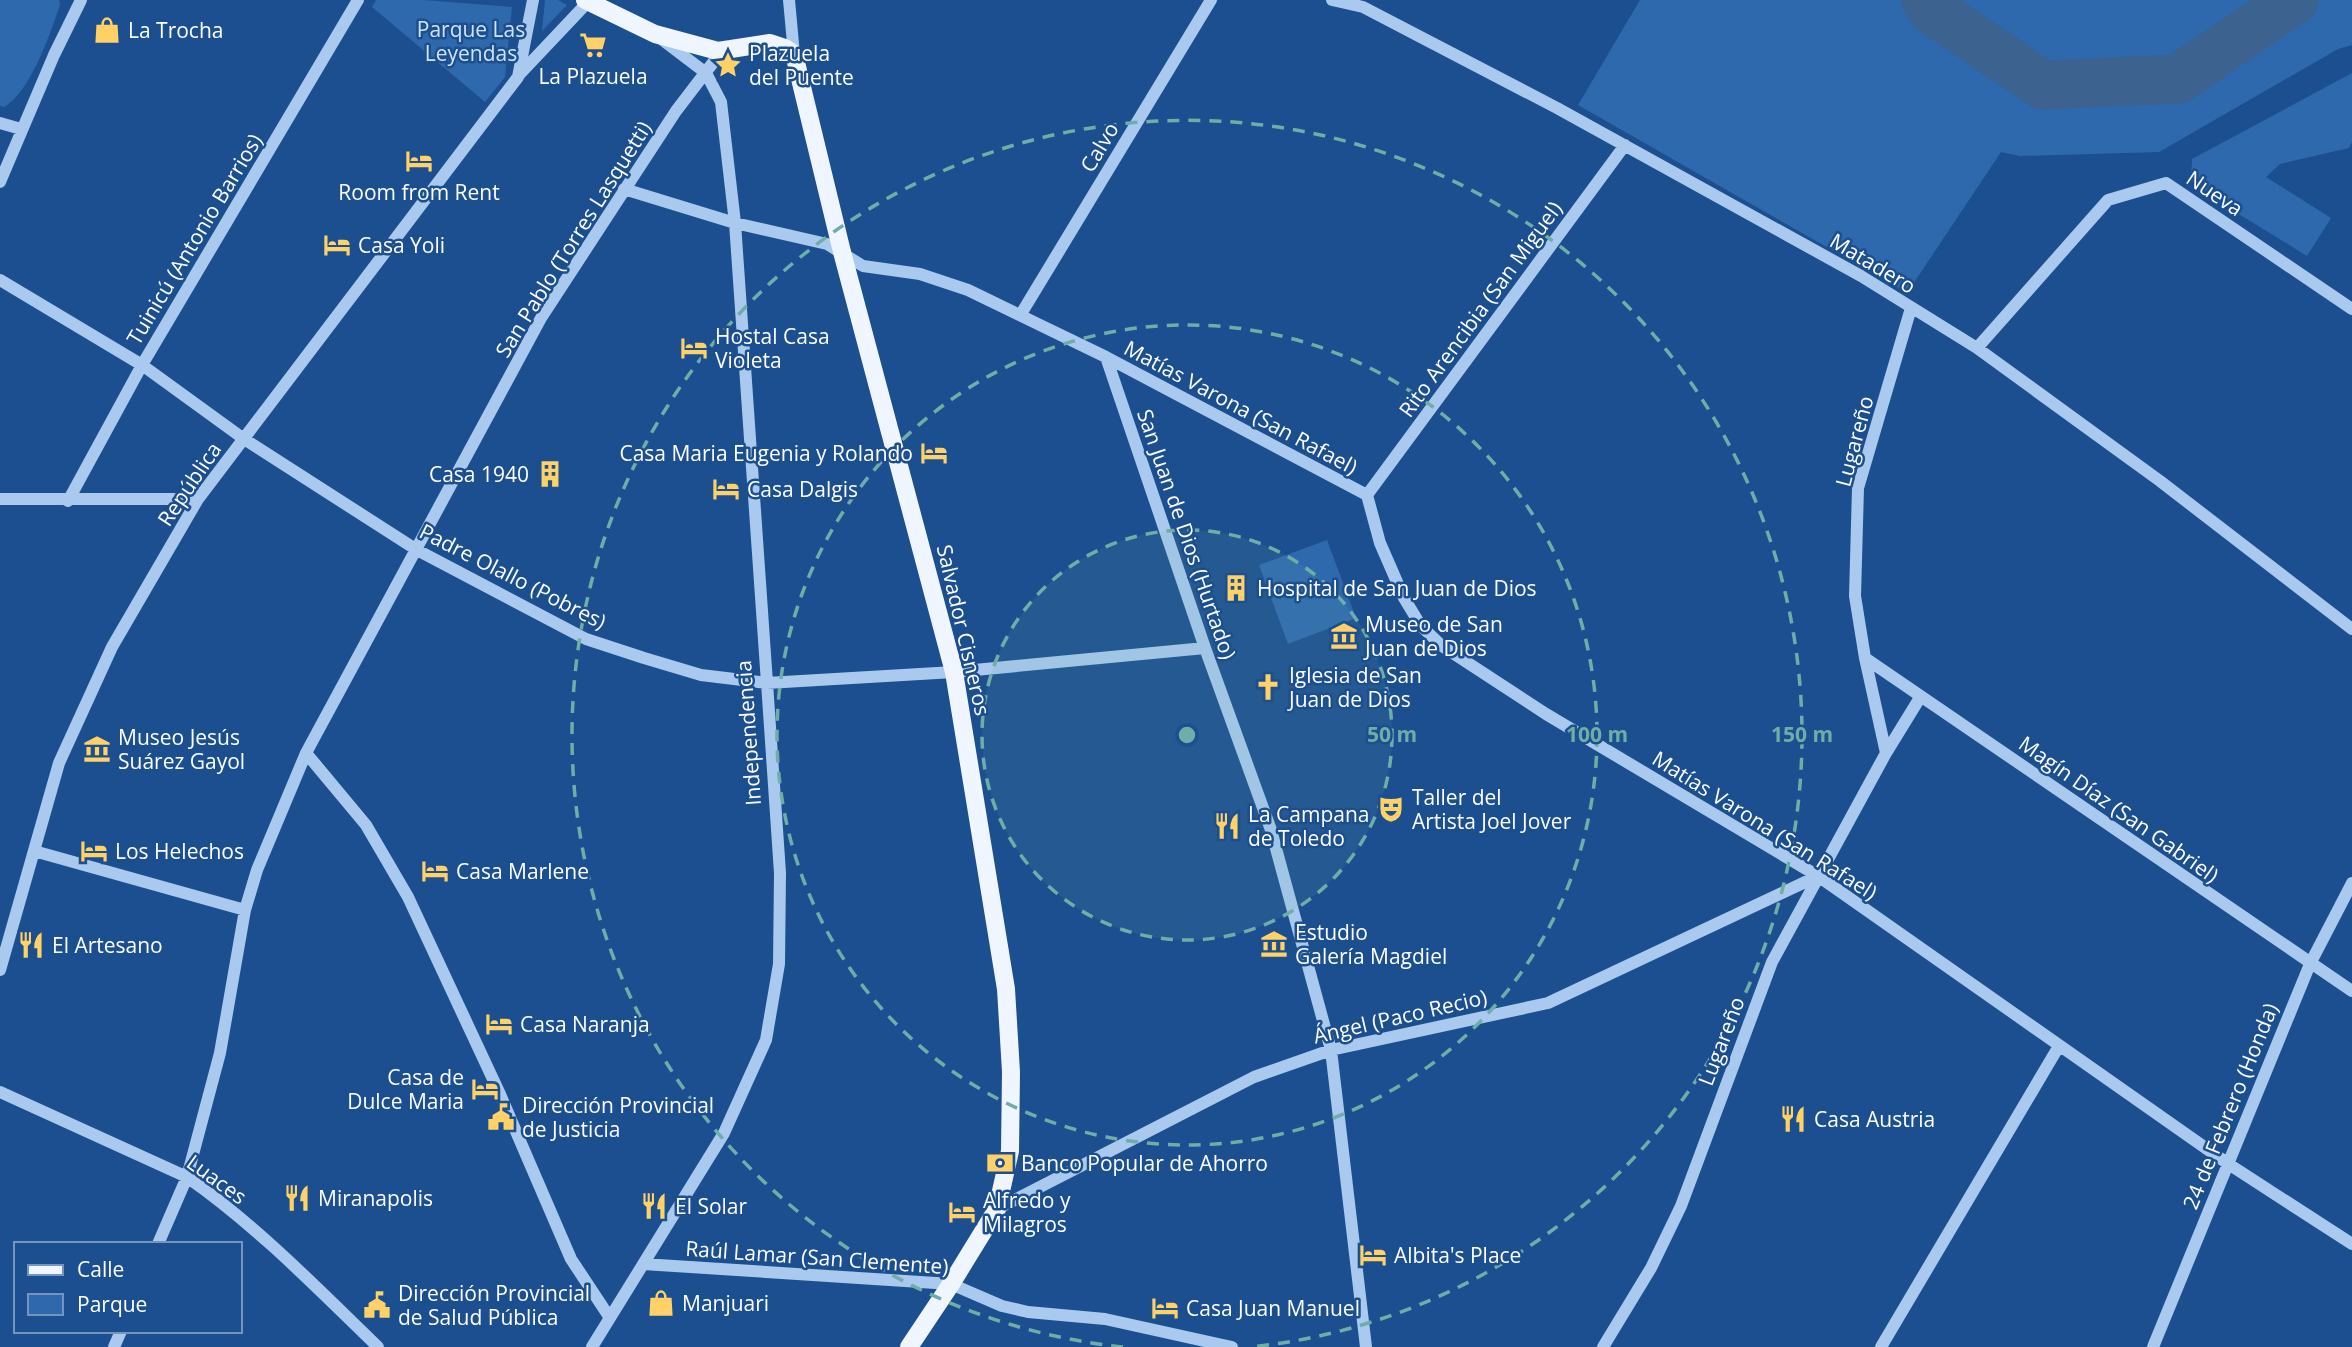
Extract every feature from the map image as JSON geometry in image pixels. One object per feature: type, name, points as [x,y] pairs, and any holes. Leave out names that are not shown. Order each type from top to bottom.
[{"type":"main road","name":"Independencia","points":[[586,1],[655,34]]},
{"type":"main road","points":[[655,34],[718,51],[770,43],[794,54]]},
{"type":"main road","name":"Salvador Cisneros","points":[[794,54],[851,262],[954,672],[1006,989],[1011,1072],[1010,1151],[997,1209],[909,1347]]},
{"type":"street","points":[[0,182],[54,55],[82,0]]},
{"type":"street","name":"Tuinicú (Antonio Barrios)","points":[[68,501],[142,365],[358,0]]},
{"type":"street","name":"República","points":[[518,77],[533,0]]},
{"type":"street","points":[[789,0],[794,54]]},
{"type":"street","name":"Calvo","points":[[1021,314],[1211,0]]},
{"type":"street","name":"Matadero","points":[[1332,0],[1363,7],[1557,108],[1861,276],[1977,348],[2150,473],[2352,629]]},
{"type":"street","name":"República","points":[[0,970],[59,763],[112,647],[198,499],[518,77],[586,1]]},
{"type":"street","name":"Independencia","points":[[592,1347],[724,1133],[766,1040],[779,964],[780,886],[767,683],[736,223],[721,102],[706,73],[655,34]]},
{"type":"street","points":[[706,73],[715,60],[732,50]]},
{"type":"street","name":"San Pablo (Torres Lasquetti)","points":[[159,1242],[187,1177],[220,1053],[245,911],[257,870],[306,753],[541,318],[676,111],[706,73]]},
{"type":"street","points":[[0,123],[21,129]]},
{"type":"street","name":"Rito Arencibia (San Miguel)","points":[[1367,495],[1625,145]]},
{"type":"street","name":"Nueva","points":[[1977,348],[2108,200],[2166,183],[2352,309]]},
{"type":"street","name":"Matías Varona (San Rafael)","points":[[624,189],[736,223],[827,244],[851,262],[920,274],[968,290],[1106,357],[1367,495],[1380,543],[1404,598],[1421,626],[1442,646],[1546,714],[1818,876],[2227,1163],[2352,1244]]},
{"type":"street","name":"Padre Olallo (Pobres)","points":[[0,280],[142,365],[244,439],[417,550],[586,639],[701,675],[767,683],[954,672],[1205,648]]},
{"type":"street","name":"Lugareño","points":[[1886,753],[1865,658],[1855,596],[1858,488],[1911,308]]},
{"type":"street","name":"San Juan de Dios (Hurtado)","points":[[1106,357],[1270,830],[1331,1049]]},
{"type":"street","points":[[0,499],[198,499]]},
{"type":"street","name":"Magín Díaz (San Gabriel)","points":[[1865,658],[2352,991]]},
{"type":"street","name":"Lugareño","points":[[1603,1347],[1650,1268],[1681,1206],[1773,962],[1886,753],[1921,696]]},
{"type":"street","points":[[306,753],[366,825],[408,897],[499,1092],[571,1259],[610,1318]]},
{"type":"street","points":[[34,851],[245,911]]},
{"type":"street","name":"Ángel (Paco Recio)","points":[[997,1209],[1254,1077],[1331,1049],[1548,1003],[1818,876]]},
{"type":"street","name":"24 de Febrero (Honda)","points":[[2152,1347],[2310,964],[2352,883]]},
{"type":"street","points":[[1881,1347],[2059,1046]]},
{"type":"street","points":[[1331,1049],[1366,1347]]},
{"type":"street","name":"Luaces","points":[[0,1092],[187,1177],[211,1193],[292,1264],[379,1347]]},
{"type":"street","name":"Raúl Lamar (San Clemente)","points":[[643,1264],[951,1284],[1002,1306],[1028,1312],[1105,1319],[1232,1347]]},
{"type":"green space","points":[[0,0],[59,0],[60,5],[31,76],[13,100],[4,107],[0,106]]},
{"type":"green space","name":"Parque Las Leyendas","points":[[376,0],[424,0],[512,7],[505,77],[485,102],[372,7]]},
{"type":"green space","points":[[545,0],[558,0],[567,5],[542,31]]},
{"type":"green space","points":[[1640,0],[2352,0],[2352,45],[2338,49],[2159,152],[2020,156],[2001,152],[1907,293],[1578,105]]},
{"type":"green space","points":[[2352,73],[2352,142],[2349,148],[2280,164],[2266,177],[2331,218],[2307,256],[2219,202],[2191,179],[2192,159]]},
{"type":"green space","points":[[1327,540],[1356,618],[1288,644],[1259,565]]},
{"type":"waterway","points":[[1926,0],[1933,11],[2043,85],[2178,79],[2294,0]]},
{"type":"place","name":"La Trocha","points":[[107,30]]},
{"type":"place","name":"La Plazuela","points":[[593,45]]},
{"type":"place","name":"Plazuela del Puente","points":[[728,65]]},
{"type":"place","name":"Room from Rent","points":[[419,161]]},
{"type":"place","name":"Casa Yoli","points":[[337,245]]},
{"type":"place","name":"Hostal Casa Violeta","points":[[694,348]]},
{"type":"place","name":"Casa Maria Eugenia y Rolando","points":[[934,453]]},
{"type":"place","name":"Casa 1940","points":[[550,474]]},
{"type":"place","name":"Casa Dalgis","points":[[726,489]]},
{"type":"place","name":"Hospital de San Juan de Dios","points":[[1236,588]]},
{"type":"place","name":"Museo de San Juan de Dios","points":[[1344,636]]},
{"type":"place","name":"Iglesia de San Juan de Dios","points":[[1268,687]]},
{"type":"place","name":"Museo Jesús Suárez Gayol","points":[[97,749]]},
{"type":"place","name":"Taller del Artista Joel Jover","points":[[1391,809]]},
{"type":"place","name":"La Campana de Toledo","points":[[1227,826]]},
{"type":"place","name":"Los Helechos","points":[[94,851]]},
{"type":"place","name":"Casa Marlene","points":[[435,871]]},
{"type":"place","name":"Estudio Galería Magdiel","points":[[1274,944]]},
{"type":"place","name":"El Artesano","points":[[31,945]]},
{"type":"place","name":"Casa Naranja","points":[[499,1024]]},
{"type":"place","name":"Casa de Dulce Maria","points":[[485,1089]]},
{"type":"place","name":"Dirección Provincial de Justicia","points":[[501,1117]]},
{"type":"place","name":"Casa Austria","points":[[1793,1119]]},
{"type":"place","name":"Banco Popular de Ahorro","points":[[1000,1163]]},
{"type":"place","name":"Miranapolis","points":[[297,1198]]},
{"type":"place","name":"El Solar","points":[[654,1206]]},
{"type":"place","name":"Alfredo y Milagros","points":[[962,1212]]},
{"type":"place","name":"Albita's Place","points":[[1373,1255]]},
{"type":"place","name":"Manjuari","points":[[661,1303]]},
{"type":"place","name":"Dirección Provincial de Salud Pública","points":[[377,1305]]},
{"type":"place","name":"Casa Juan Manuel","points":[[1165,1308]]}]
